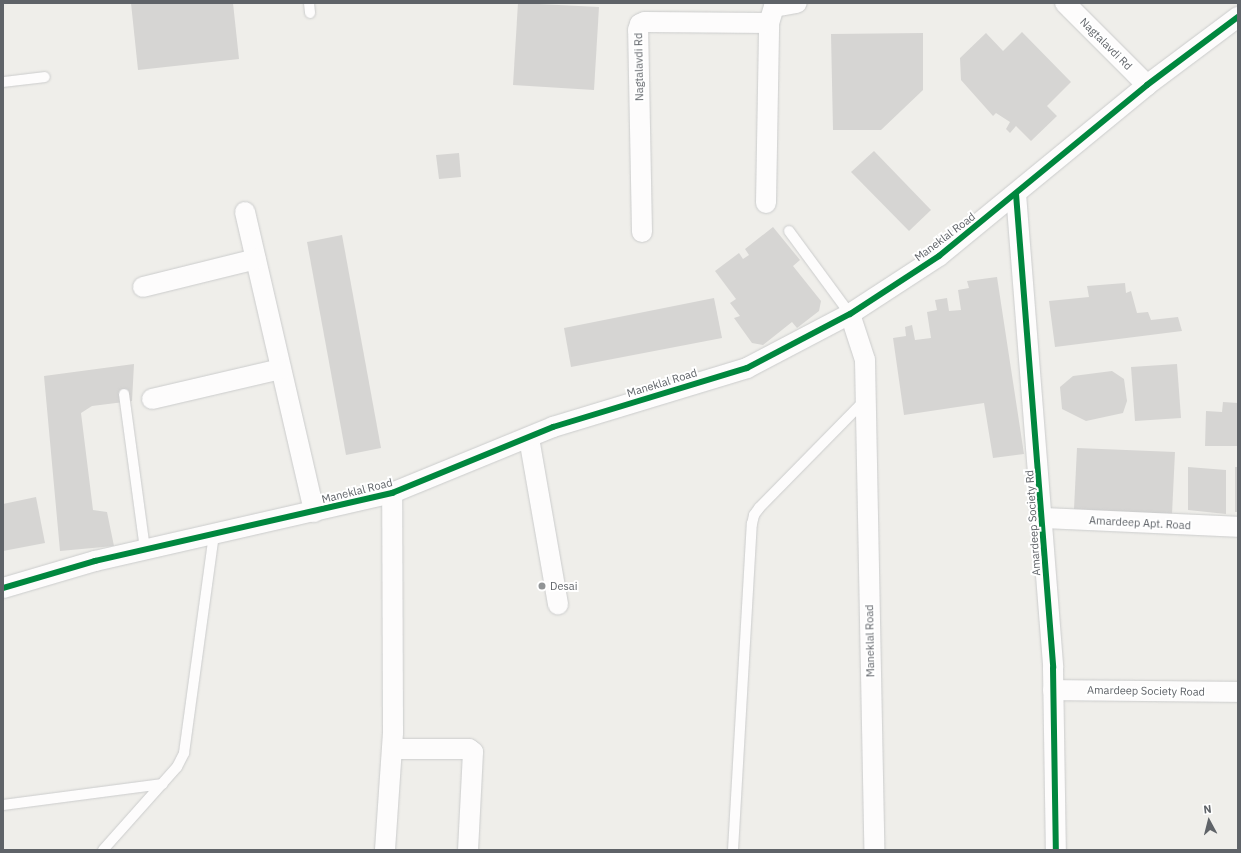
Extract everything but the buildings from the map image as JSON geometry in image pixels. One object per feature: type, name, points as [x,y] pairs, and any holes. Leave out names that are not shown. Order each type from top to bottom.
[{"type":"street","points":[[766,203],[769,23],[774,7],[797,3]]},
{"type":"street","name":"Nagtalavdi Rd","points":[[1065,3],[1147,85]]},
{"type":"street","name":"Maneklal Road","points":[[3,588],[95,561],[392,493],[553,428],[747,368],[850,314],[939,256],[1147,85],[1238,17]]},
{"type":"street","name":"Nagtalavdi Rd","points":[[642,232],[638,30],[640,24],[645,22],[769,23]]},
{"type":"street","name":"Amardeep Society Rd","points":[[1016,194],[1043,518],[1053,690],[1056,850]]},
{"type":"street","points":[[245,212],[314,512]]},
{"type":"street","points":[[143,287],[256,259]]},
{"type":"street","name":"Maneklal Road","points":[[850,314],[865,360],[874,850]]},
{"type":"street","points":[[152,399],[281,369]]},
{"type":"street","points":[[529,438],[558,605]]},
{"type":"street","name":"Maneklal Road","points":[[385,850],[393,749],[392,493]]},
{"type":"street","name":"Amardeep Apt. Road","points":[[1043,518],[1238,527]]},
{"type":"street","name":"Amardeep Society Road","points":[[1053,690],[1238,692]]},
{"type":"street","points":[[393,749],[469,749],[473,752],[468,850]]},
{"type":"lane","points":[[309,3],[310,14]]},
{"type":"lane","points":[[3,82],[45,76]]},
{"type":"lane","points":[[789,231],[850,314]]},
{"type":"lane","points":[[124,394],[145,550]]},
{"type":"lane","points":[[733,850],[752,524],[754,515],[759,508],[866,399]]},
{"type":"lane","points":[[103,850],[163,784],[177,767],[184,753],[214,534]]},
{"type":"lane","points":[[3,805],[163,784]]},
{"type":"cycle path","points":[[3,588],[95,561],[392,493],[553,427],[747,368],[850,314],[939,256],[1147,85],[1238,17]]},
{"type":"cycle path","points":[[1016,194],[1053,668],[1056,850]]},
{"type":"place","name":"Desai","points":[[542,586]]}]
